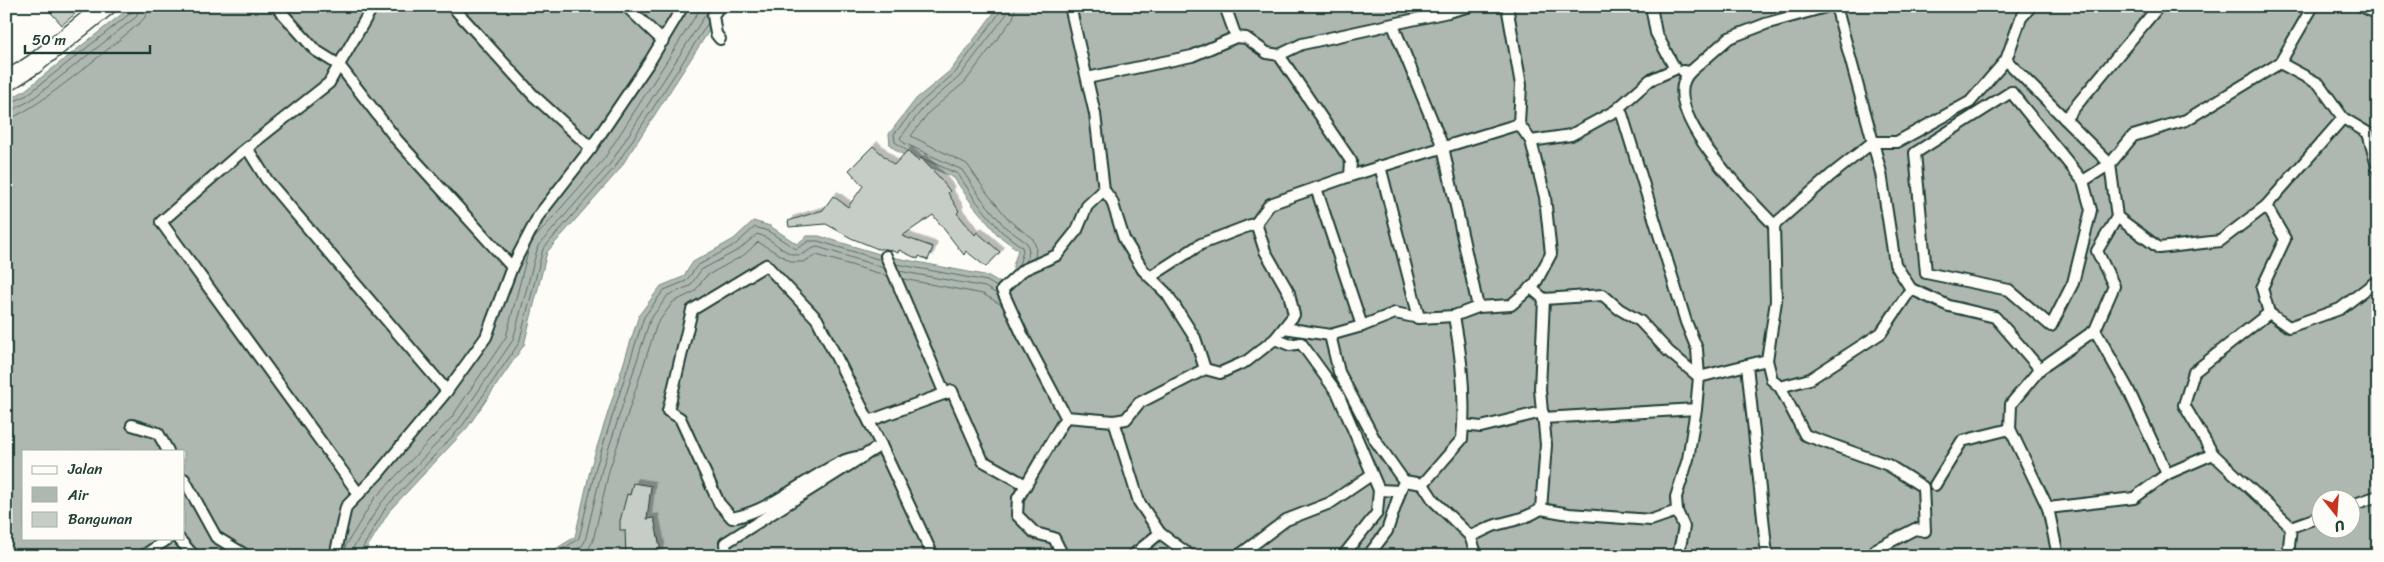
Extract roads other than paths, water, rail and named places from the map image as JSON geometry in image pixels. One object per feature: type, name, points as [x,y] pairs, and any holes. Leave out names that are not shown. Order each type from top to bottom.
[{"type":"street","points":[[6,82],[34,64],[106,6]]},
{"type":"lane","points":[[276,6],[315,50],[339,65],[397,140],[512,266]]},
{"type":"lane","points":[[359,494],[161,222],[247,148],[329,83],[373,6]]},
{"type":"lane","points":[[452,6],[534,95],[591,148]]},
{"type":"lane","points":[[626,6],[663,40]]},
{"type":"lane","points":[[336,556],[346,506],[359,494],[447,391],[486,337],[512,266],[539,215],[605,130],[683,6]]},
{"type":"lane","points":[[720,6],[713,15],[716,34],[720,39]]},
{"type":"lane","points":[[1070,6],[1095,114],[1104,190],[1112,201],[1124,238],[1143,270],[1167,294],[1194,338],[1205,368]]},
{"type":"lane","points":[[1225,6],[1236,37]]},
{"type":"lane","points":[[1087,78],[1192,56],[1236,37],[1246,38],[1266,53],[1279,55],[1302,44],[1393,25],[1447,9],[1471,6]]},
{"type":"lane","points":[[1284,328],[1330,335],[1362,326],[1395,313],[1419,318],[1454,316],[1478,307],[1511,305],[1531,288],[1551,254],[1545,197],[1531,141],[1519,124],[1521,85],[1507,6]]},
{"type":"lane","points":[[1651,6],[1656,33],[1675,69]]},
{"type":"lane","points":[[1829,6],[1768,23],[1729,38],[1684,78],[1682,102],[1690,124],[1727,174],[1774,225],[1776,301],[1767,360],[1772,380],[1780,387],[1805,435],[1888,465],[1923,487],[1925,531],[1915,529],[1876,549],[1873,556]]},
{"type":"lane","points":[[1836,6],[1881,173],[1895,264],[1911,289],[1949,306],[1995,317],[2040,369]]},
{"type":"lane","points":[[1774,225],[1831,175],[1873,142],[1897,142],[1970,102],[2006,60],[2021,18],[2031,6]]},
{"type":"lane","points":[[2065,119],[2159,6]]},
{"type":"lane","points":[[2082,181],[2110,164],[2133,136],[2186,120],[2280,63],[2314,6]]},
{"type":"lane","points":[[2362,6],[2378,14]]},
{"type":"lane","points":[[1393,25],[1443,147],[1478,307]]},
{"type":"lane","points":[[1279,55],[1351,161],[1350,176]]},
{"type":"lane","points":[[2006,60],[2110,164],[2117,217],[2097,251],[2114,286],[2095,330],[2040,369],[2011,404],[2010,430],[2048,508],[2058,556]]},
{"type":"lane","points":[[2280,63],[2319,84],[2343,118],[2368,132],[2378,170]]},
{"type":"lane","points":[[1531,141],[1571,135],[1614,111],[1650,80],[1675,69],[1690,72]]},
{"type":"lane","points":[[2011,92],[2082,181],[2091,210],[2073,283],[2051,326],[2008,290],[1926,273],[1915,153],[2011,92]]},
{"type":"lane","points":[[1614,111],[1622,114],[1686,322],[1697,349],[1699,377],[1696,409],[1688,459],[1676,497],[1677,511],[1684,528],[1678,556]]},
{"type":"lane","points":[[2117,217],[2160,248],[2220,241],[2266,206],[2343,118]]},
{"type":"lane","points":[[1150,277],[1201,244],[1256,223],[1270,204],[1380,166],[1519,124]]},
{"type":"lane","points":[[247,148],[267,180],[447,391]]},
{"type":"lane","points":[[1380,166],[1419,318]]},
{"type":"lane","points":[[1316,188],[1362,326]]},
{"type":"lane","points":[[1066,417],[1022,334],[1002,290],[1023,270],[1057,255],[1078,230],[1088,206],[1104,190]]},
{"type":"lane","points":[[2266,206],[2285,239],[2262,288],[2270,313],[2289,326],[2340,309],[2378,280]]},
{"type":"lane","points":[[1066,417],[1114,421],[1126,419],[1139,403],[1205,368],[1220,373],[1248,361],[1275,339],[1294,315],[1289,293],[1265,251],[1256,223]]},
{"type":"lane","points":[[886,256],[945,394]]},
{"type":"lane","points":[[864,456],[842,461],[774,501],[744,516],[732,518],[719,503],[680,418],[668,411],[692,310],[766,265],[817,319],[869,420],[933,556]]},
{"type":"lane","points":[[1531,288],[1544,299],[1603,295],[1619,309],[1640,322],[1699,377]]},
{"type":"lane","points":[[1780,387],[1810,379],[1881,333],[1911,289]]},
{"type":"lane","points":[[1541,509],[1546,446],[1540,389],[1544,299]]},
{"type":"lane","points":[[2270,313],[2194,372],[2184,405],[2213,454],[2291,527]]},
{"type":"lane","points":[[1424,484],[1462,439],[1464,397],[1462,355],[1454,316]]},
{"type":"lane","points":[[2095,330],[2128,389],[2167,474]]},
{"type":"lane","points":[[1330,335],[1339,372],[1375,440],[1404,481],[1424,484]]},
{"type":"lane","points":[[1275,339],[1290,345],[1302,343],[1338,394],[1379,490],[1377,513],[1343,556]]},
{"type":"lane","points":[[1699,377],[1767,360]]},
{"type":"lane","points":[[1747,365],[1767,556]]},
{"type":"lane","points":[[869,420],[952,391],[983,461],[1026,485]]},
{"type":"lane","points":[[1463,425],[1480,427],[1543,415],[1696,409]]},
{"type":"lane","points":[[1063,556],[1054,538],[1035,532],[1017,515],[1018,498],[1066,417]]},
{"type":"lane","points":[[1114,421],[1139,502],[1160,533],[1190,556]]},
{"type":"lane","points":[[132,425],[158,433],[167,450]]},
{"type":"lane","points":[[1935,485],[1962,441],[2010,430]]},
{"type":"lane","points":[[726,556],[725,543],[881,445]]},
{"type":"lane","points":[[2048,508],[2134,498],[2167,474],[2213,454]]},
{"type":"lane","points":[[1238,556],[1286,520],[1330,503],[1371,475]]},
{"type":"lane","points":[[185,481],[216,537],[247,556]]},
{"type":"lane","points":[[1368,556],[1387,531],[1404,481]]},
{"type":"lane","points":[[1424,484],[1434,501],[1470,536],[1477,556]]},
{"type":"lane","points":[[1379,490],[1400,491]]},
{"type":"lane","points":[[2362,502],[2378,496]]},
{"type":"lane","points":[[1470,536],[1478,535],[1493,526],[1527,518],[1541,509],[1569,514],[1651,520],[1677,511]]},
{"type":"lane","points":[[2291,527],[2312,520]]},
{"type":"lane","points":[[2288,556],[2291,527]]},
{"type":"lane","points":[[1132,556],[1160,533]]},
{"type":"lane","points":[[143,556],[166,540]]},
{"type":"lane","points":[[180,540],[194,556]]},
{"type":"water","points":[[132,6],[725,6],[619,170],[547,252],[524,345],[467,428],[390,510],[362,556],[6,556],[6,101],[24,91]]},
{"type":"water","points":[[999,6],[2357,6],[2378,13],[2378,556],[544,556],[575,537],[591,466],[639,315],[661,286],[683,277],[693,262],[734,239],[753,221],[770,226],[797,244],[807,236],[819,236],[886,256],[989,276],[1007,287],[1014,280],[1013,266],[1018,250],[998,235],[972,204],[954,178],[898,152],[890,145],[889,134],[916,99],[951,70]]}]
